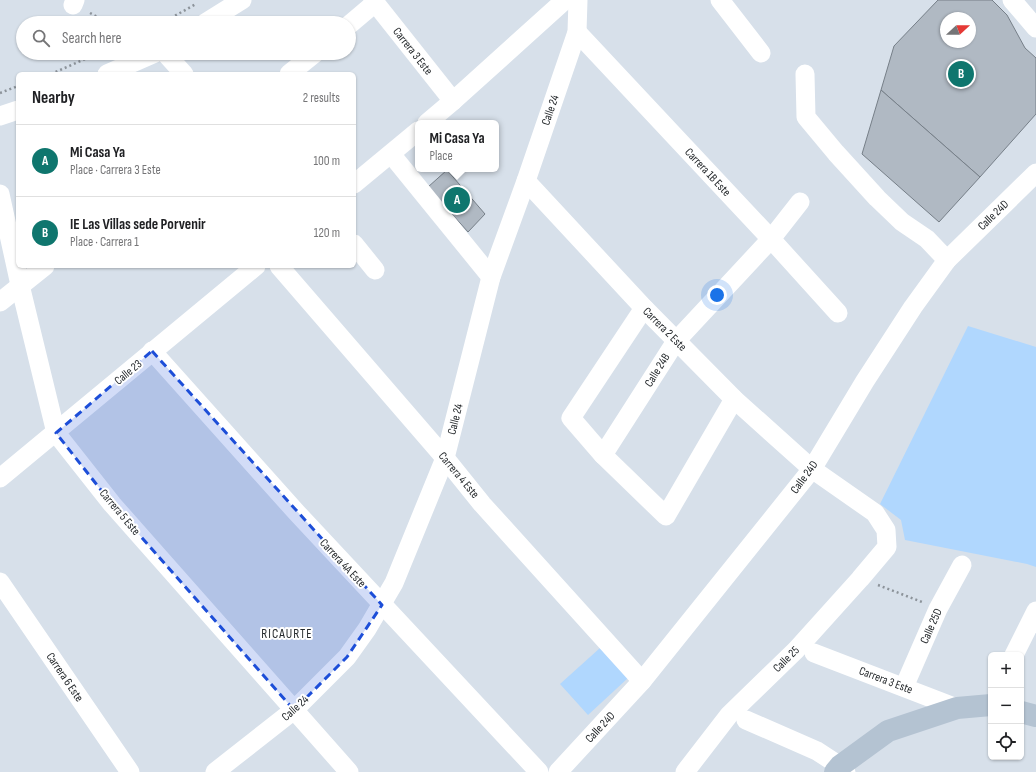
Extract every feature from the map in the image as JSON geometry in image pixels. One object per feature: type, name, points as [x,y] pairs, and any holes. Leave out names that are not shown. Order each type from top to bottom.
[{"type":"main road","name":"Carrera 3 Este","points":[[840,770],[888,731],[957,708],[988,704]]},
{"type":"main road","points":[[1024,713],[1036,716]]},
{"type":"street","points":[[216,16],[242,0]]},
{"type":"street","points":[[431,120],[565,0]]},
{"type":"street","name":"Calle 24","points":[[215,772],[294,710],[347,657],[367,630],[394,583],[445,458],[491,276],[526,181],[577,32],[578,0]]},
{"type":"street","points":[[720,0],[761,53]]},
{"type":"street","points":[[1012,0],[1036,27]]},
{"type":"street","points":[[356,18],[374,1]]},
{"type":"street","name":"Carrera 3 Este","points":[[374,1],[453,101]]},
{"type":"street","name":"Carrera 1B Este","points":[[577,32],[771,239],[838,313]]},
{"type":"street","points":[[112,72],[139,60]]},
{"type":"street","points":[[172,60],[182,72]]},
{"type":"street","points":[[291,72],[306,60]]},
{"type":"street","points":[[805,74],[806,117],[877,198],[902,222],[927,239],[947,260]]},
{"type":"street","points":[[0,116],[16,111]]},
{"type":"street","points":[[356,182],[415,134]]},
{"type":"street","points":[[391,154],[491,276]]},
{"type":"street","name":"Calle 24D","points":[[558,772],[642,681],[812,469],[865,381],[913,307],[947,260],[1036,172]]},
{"type":"street","name":"Carrera 2 Este","points":[[526,181],[676,341],[734,399],[812,469]]},
{"type":"street","name":"Carrera 5 Este","points":[[0,194],[16,267]]},
{"type":"street","name":"Calle 24B","points":[[603,455],[676,341],[771,239],[800,202]]},
{"type":"street","points":[[356,246],[375,270]]},
{"type":"street","name":"Carrera 5 Este","points":[[16,268],[56,433],[112,504],[349,772]]},
{"type":"street","points":[[0,302],[42,268]]},
{"type":"street","name":"Calle 23","points":[[0,478],[254,268]]},
{"type":"street","name":"Carrera 4 Este","points":[[281,268],[445,458],[482,504],[642,681]]},
{"type":"street","points":[[644,308],[571,418],[603,455],[666,516],[734,399]]},
{"type":"street","name":"Carrera 4A Este","points":[[152,351],[297,513],[539,772]]},
{"type":"street","name":"Calle 25","points":[[685,772],[729,715],[796,650],[887,547],[886,530],[875,513],[812,469]]},
{"type":"street","name":"Calle 25D","points":[[904,688],[938,609],[962,565]]},
{"type":"street","name":"Carrera 6 Este","points":[[2,591],[130,772]]},
{"type":"street","points":[[1016,652],[1036,611]]},
{"type":"street","name":"Carrera 3 Este","points":[[814,653],[957,708]]},
{"type":"street","points":[[746,720],[817,751],[840,770]]},
{"type":"path","points":[[175,16],[198,3]]},
{"type":"path","points":[[56,72],[83,60]]},
{"type":"path","points":[[0,93],[16,87]]},
{"type":"path","points":[[860,579],[938,609]]},
{"type":"highlighted area","points":[[152,351],[382,605],[347,657],[294,710],[112,504],[56,433]]},
{"type":"shaded area","points":[[968,326],[1036,347],[1036,567],[905,540],[901,520],[880,504]]},
{"type":"shaded area","points":[[600,648],[628,678],[588,715],[560,684]]},
{"type":"building","points":[[938,0],[992,0],[1007,15],[1025,48],[1036,58],[1036,114],[980,177],[881,90],[894,46]]},
{"type":"building","points":[[881,90],[980,177],[939,222],[862,154]]},
{"type":"building","points":[[445,172],[449,172],[485,214],[468,232],[428,187]]},
{"type":"place","name":"IE Las Villas sede Porvenir","points":[[961,74]]},
{"type":"place","name":"Mi Casa Ya","points":[[457,200]]},
{"type":"district","name":"RICAURTE","points":[[287,633]]}]
